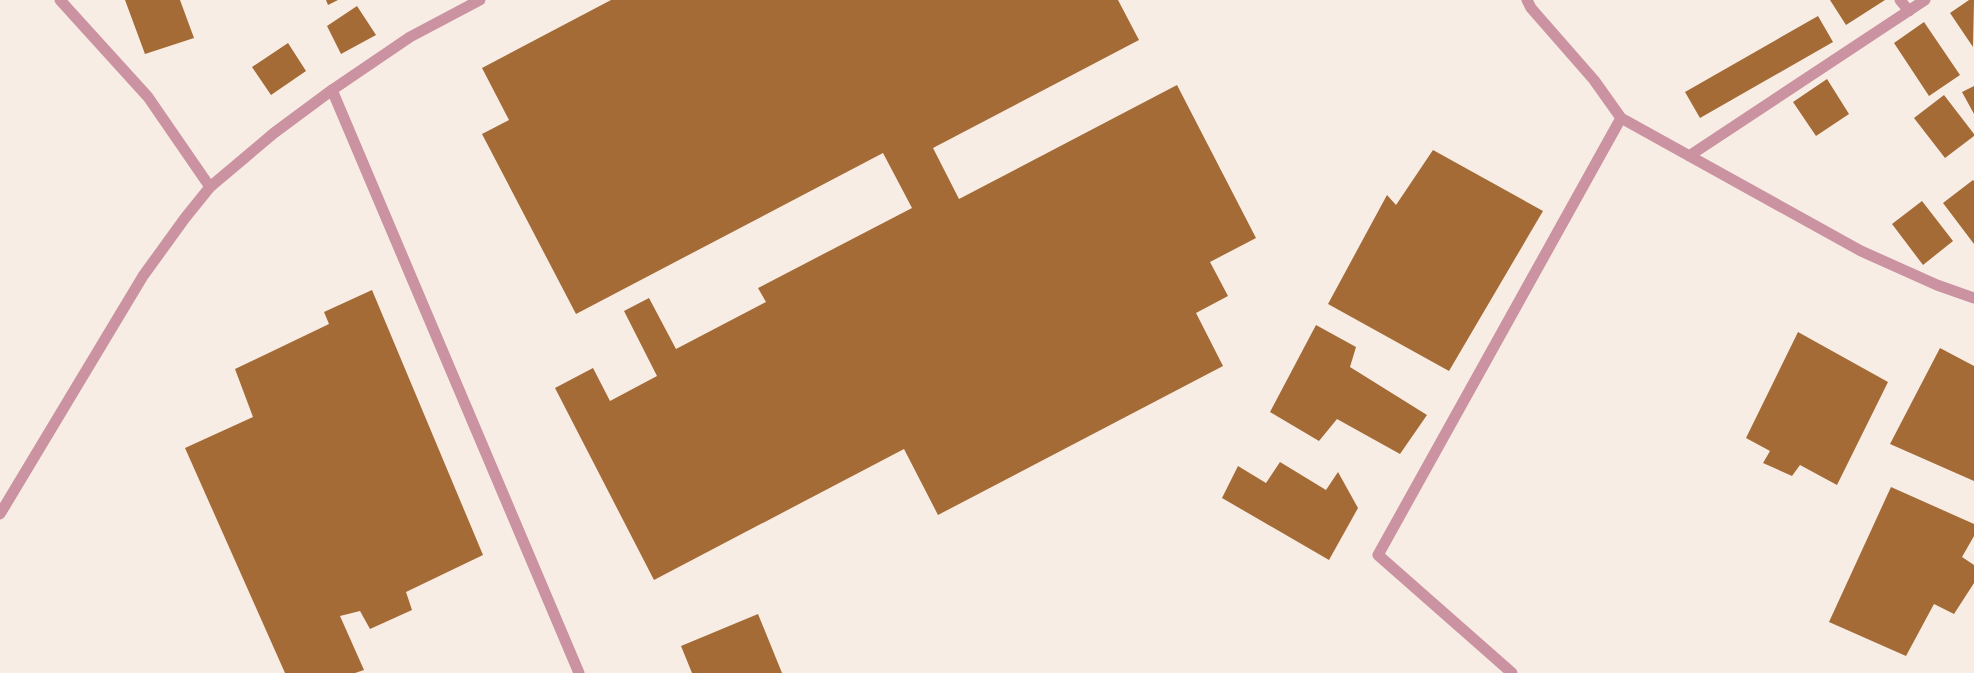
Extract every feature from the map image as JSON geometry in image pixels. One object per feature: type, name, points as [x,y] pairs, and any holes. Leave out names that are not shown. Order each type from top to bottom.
[{"type":"street","points":[[60,0],[148,97],[210,187]]},
{"type":"street","points":[[0,514],[143,276],[184,218],[210,187],[274,133],[332,90],[410,36],[480,0]]},
{"type":"street","points":[[1527,0],[1531,8],[1594,80],[1621,118],[1861,251],[1937,285],[1974,298]]},
{"type":"street","points":[[1900,0],[1909,11]]},
{"type":"street","points":[[1689,156],[1925,0]]},
{"type":"street","points":[[332,90],[579,673]]},
{"type":"street","points":[[1512,673],[1378,555],[1621,118]]},
{"type":"building","points":[[125,0],[180,0],[194,38],[145,54]]},
{"type":"building","points":[[326,0],[338,0],[328,5]]},
{"type":"building","points":[[611,0],[1118,0],[1139,40],[933,148],[959,199],[1177,85],[1256,238],[1210,262],[1228,296],[1196,313],[1223,366],[938,515],[904,449],[654,580],[555,388],[593,368],[610,401],[657,376],[624,311],[649,298],[676,349],[766,302],[758,288],[912,208],[883,153],[576,314],[482,134],[509,120],[482,68]]},
{"type":"building","points":[[1830,0],[1885,0],[1846,25]]},
{"type":"building","points":[[1969,0],[1974,0],[1973,47],[1950,13]]},
{"type":"building","points":[[357,6],[376,35],[341,54],[327,26]]},
{"type":"building","points":[[1818,16],[1833,42],[1700,118],[1685,92]]},
{"type":"building","points":[[1924,22],[1960,75],[1929,96],[1894,43]]},
{"type":"building","points":[[288,43],[306,71],[271,95],[252,67]]},
{"type":"building","points":[[1827,79],[1849,114],[1816,136],[1793,102]]},
{"type":"building","points":[[1974,86],[1974,114],[1962,92]]},
{"type":"building","points":[[1944,95],[1974,134],[1974,136],[1945,158],[1914,118]]},
{"type":"building","points":[[1433,150],[1543,211],[1449,371],[1328,304],[1387,195],[1396,205]]},
{"type":"building","points":[[1973,180],[1974,181],[1974,244],[1943,203]]},
{"type":"building","points":[[1922,201],[1953,241],[1923,265],[1892,224]]},
{"type":"building","points":[[372,290],[483,555],[406,592],[412,610],[370,629],[360,611],[340,616],[364,670],[355,673],[285,673],[185,448],[253,417],[235,369],[329,324],[324,312]]},
{"type":"building","points":[[1316,325],[1356,347],[1350,367],[1427,415],[1400,454],[1337,419],[1319,441],[1270,412]]},
{"type":"building","points":[[1798,332],[1888,382],[1837,485],[1800,465],[1792,476],[1763,463],[1770,451],[1746,438]]},
{"type":"building","points":[[1940,348],[1974,366],[1974,481],[1890,444]]},
{"type":"building","points":[[1280,462],[1326,490],[1338,472],[1358,508],[1329,560],[1222,498],[1238,466],[1266,483]]},
{"type":"building","points":[[1891,487],[1974,524],[1974,536],[1962,557],[1974,565],[1974,583],[1954,614],[1934,604],[1906,656],[1829,622]]},
{"type":"building","points":[[758,614],[782,673],[692,673],[681,646]]}]
